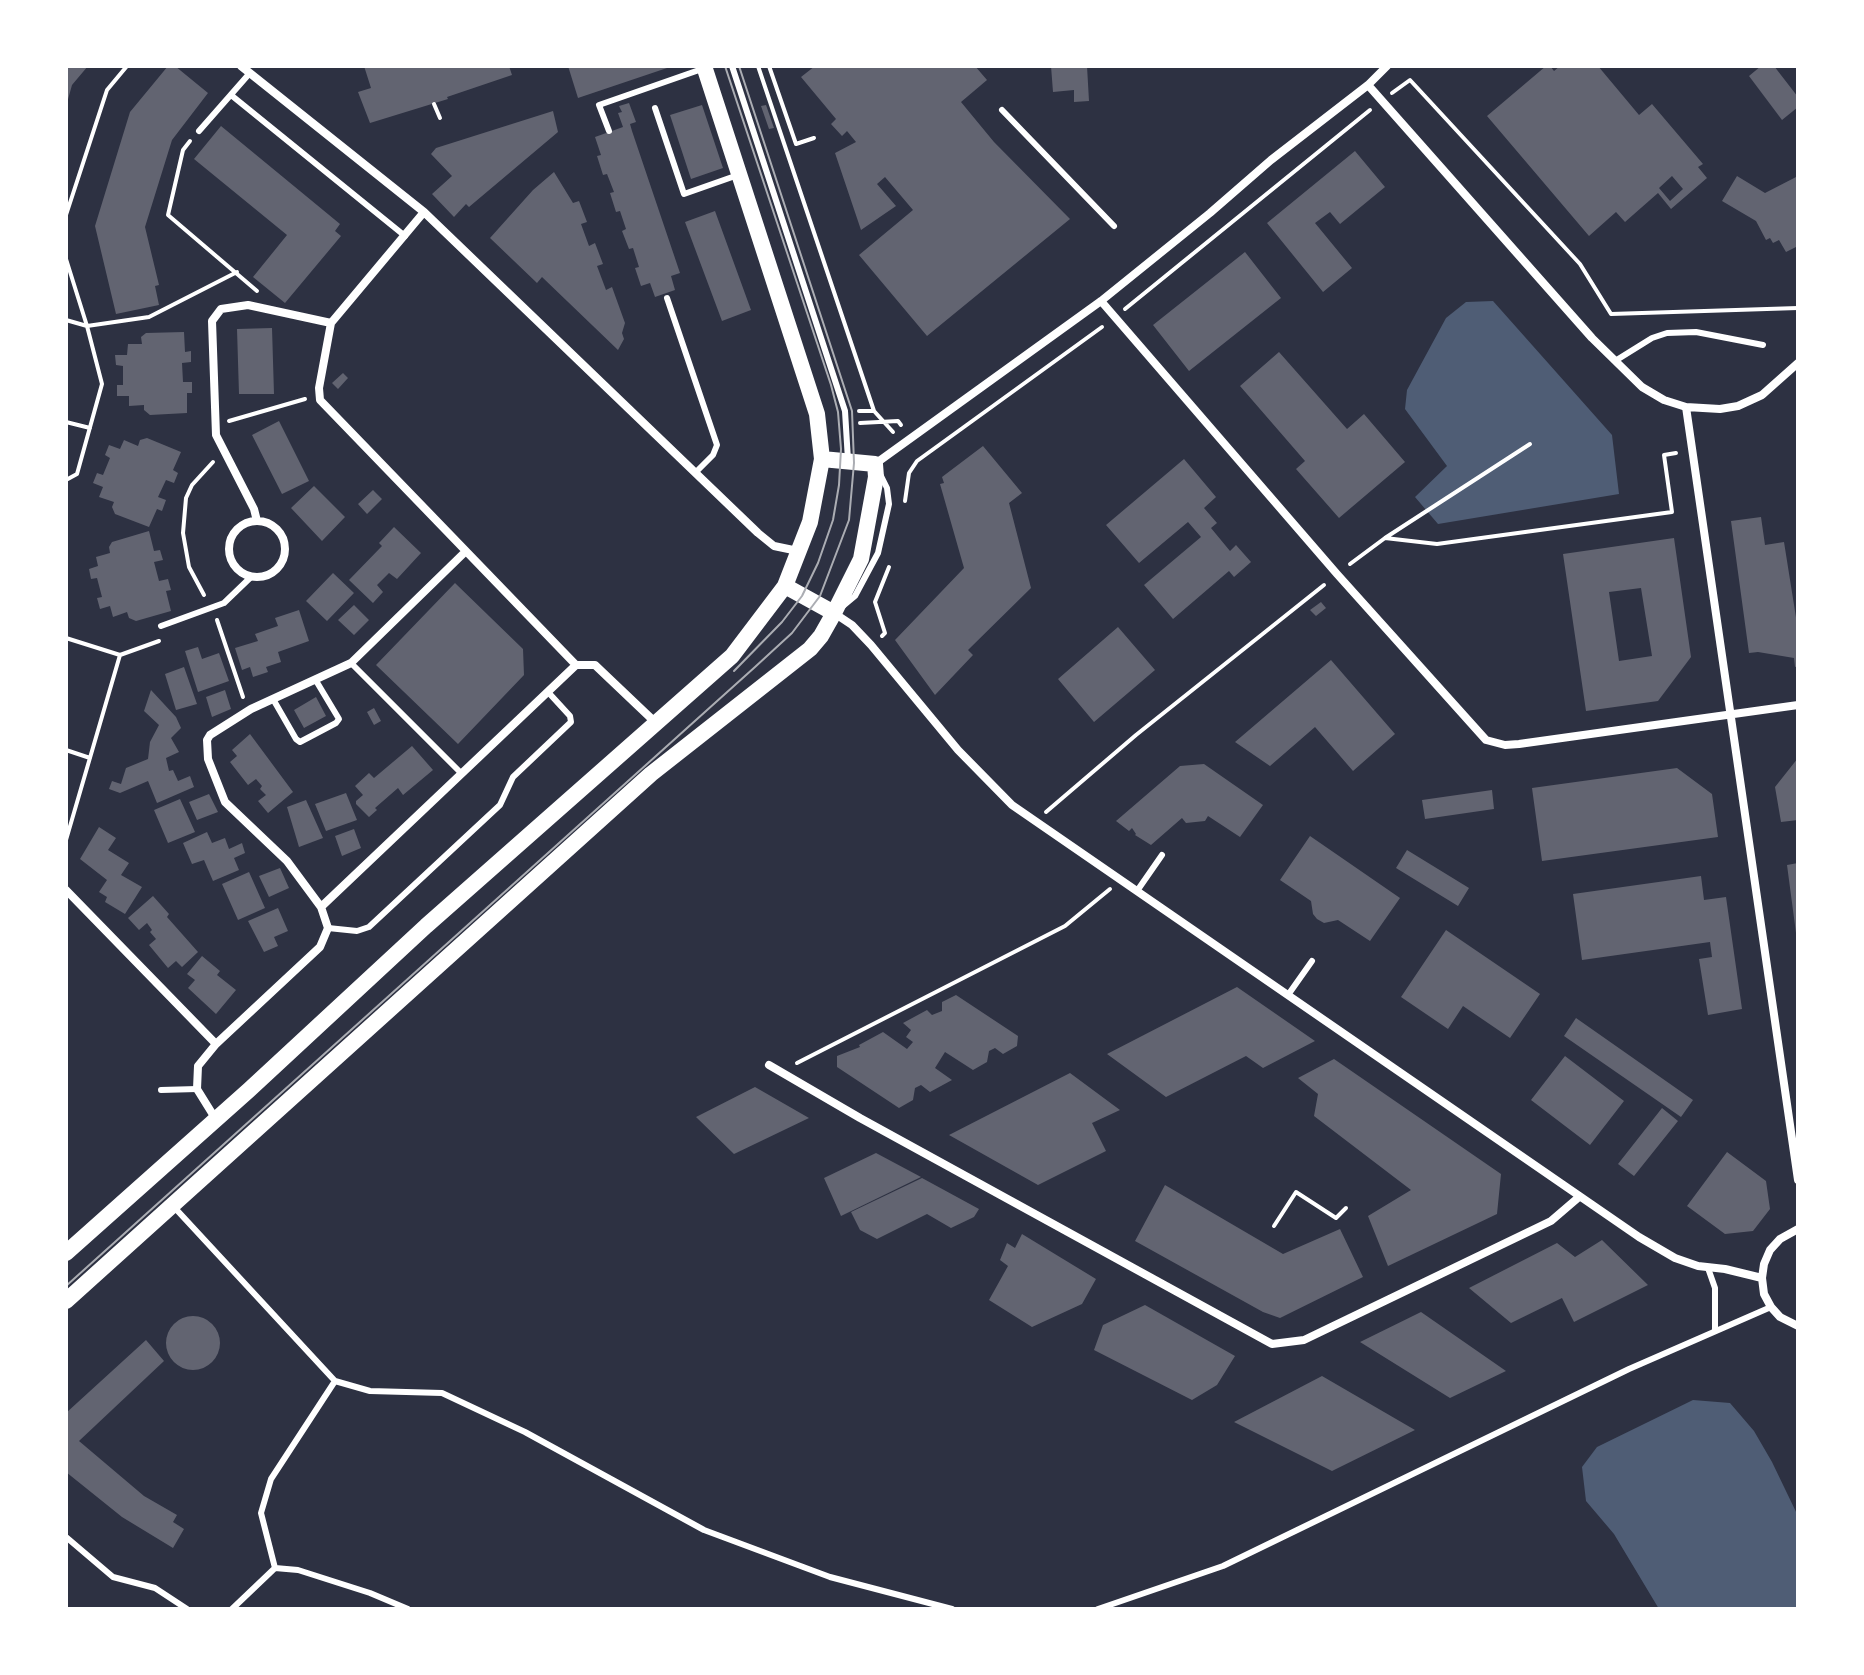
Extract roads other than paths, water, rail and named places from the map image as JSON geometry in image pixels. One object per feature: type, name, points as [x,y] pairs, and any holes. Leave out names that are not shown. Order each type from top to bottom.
[{"type":"main road","points":[[66,1253],[426,926],[732,656],[785,586],[810,522],[822,459],[817,414],[704,67]]},
{"type":"main road","points":[[66,1301],[651,774],[807,651],[821,636],[861,559],[874,497],[875,464],[822,459]]},
{"type":"main road","points":[[785,586],[834,613]]},
{"type":"street","points":[[241,66],[424,212],[774,546],[798,551]]},
{"type":"street","points":[[875,464],[1101,301],[1271,160],[1368,85],[1387,66]]},
{"type":"street","points":[[1368,85],[1615,361],[1642,387],[1664,400],[1686,407],[1720,409],[1738,406],[1762,395],[1798,363]]},
{"type":"street","points":[[424,212],[331,323],[319,395],[323,403],[576,665]]},
{"type":"street","points":[[1101,301],[1486,740],[1505,745],[1519,744],[1798,705]]},
{"type":"street","points":[[257,521],[254,509],[216,435],[212,321],[221,309],[248,305],[331,323]]},
{"type":"street","points":[[1686,407],[1798,1180]]},
{"type":"street","points":[[257,521],[275,527],[286,543],[286,552],[278,570],[261,578],[251,577],[236,568],[229,551],[230,542],[240,527],[257,521]]},
{"type":"street","points":[[215,1118],[197,1089],[198,1066],[216,1044],[320,947],[328,928],[321,907],[287,861],[225,802],[208,759],[207,740],[248,711],[351,663],[465,552]]},
{"type":"street","points":[[834,613],[852,625],[871,645],[958,750],[1012,805],[1579,1197],[1675,1258],[1762,1278]]},
{"type":"street","points":[[321,907],[576,665],[595,665],[657,724]]},
{"type":"street","points":[[66,890],[216,1044]]},
{"type":"street","points":[[769,1065],[1272,1344],[1304,1340],[1551,1221],[1579,1197]]},
{"type":"street","points":[[1798,1229],[1780,1239],[1770,1250],[1762,1278],[1764,1294],[1771,1307],[1780,1317],[1798,1326]]},
{"type":"lane","points":[[732,66],[845,411],[848,462]]},
{"type":"lane","points":[[609,131],[599,105],[704,67]]},
{"type":"lane","points":[[199,131],[249,74]]},
{"type":"lane","points":[[231,95],[405,236]]},
{"type":"lane","points":[[655,108],[684,194],[739,175]]},
{"type":"lane","points":[[1002,110],[1114,226]]},
{"type":"lane","points":[[667,298],[717,445],[713,455],[696,472]]},
{"type":"lane","points":[[1615,361],[1652,338],[1667,333],[1696,332],[1763,345]]},
{"type":"lane","points":[[161,626],[224,603],[251,577]]},
{"type":"lane","points":[[351,663],[462,774]]},
{"type":"lane","points":[[273,699],[300,742],[339,719],[315,679]]},
{"type":"lane","points":[[328,928],[357,931],[369,927],[500,805],[513,777],[571,722],[570,716],[548,692]]},
{"type":"lane","points":[[1137,891],[1162,855]]},
{"type":"lane","points":[[1288,995],[1312,961]]},
{"type":"lane","points":[[161,1090],[197,1089]]},
{"type":"lane","points":[[172,1204],[335,1381],[370,1391],[442,1393],[525,1432],[704,1530],[830,1577],[930,1606],[952,1609]]},
{"type":"lane","points":[[1708,1268],[1715,1288],[1715,1330]]},
{"type":"lane","points":[[1098,1609],[1223,1566],[1615,1375],[1771,1307]]},
{"type":"lane","points":[[275,1568],[261,1513],[271,1479],[335,1381]]},
{"type":"lane","points":[[66,1537],[113,1577],[155,1588],[187,1609]]},
{"type":"lane","points":[[232,1609],[275,1568],[298,1570],[408,1609]]},
{"type":"water","points":[[1493,301],[1612,435],[1619,494],[1438,524],[1415,497],[1447,466],[1405,409],[1407,390],[1446,318],[1466,302]]},
{"type":"water","points":[[1693,1400],[1730,1403],[1754,1431],[1772,1462],[1798,1516],[1798,1609],[1659,1609],[1614,1534],[1586,1501],[1582,1467],[1597,1447]]},
{"type":"tram line","points":[[725,66],[831,385],[838,412],[841,449],[833,520],[818,563],[802,596],[782,622],[734,671]]},
{"type":"tram line","points":[[66,1286],[755,667],[792,633],[820,596],[849,520],[854,463],[852,411],[739,66]]}]
